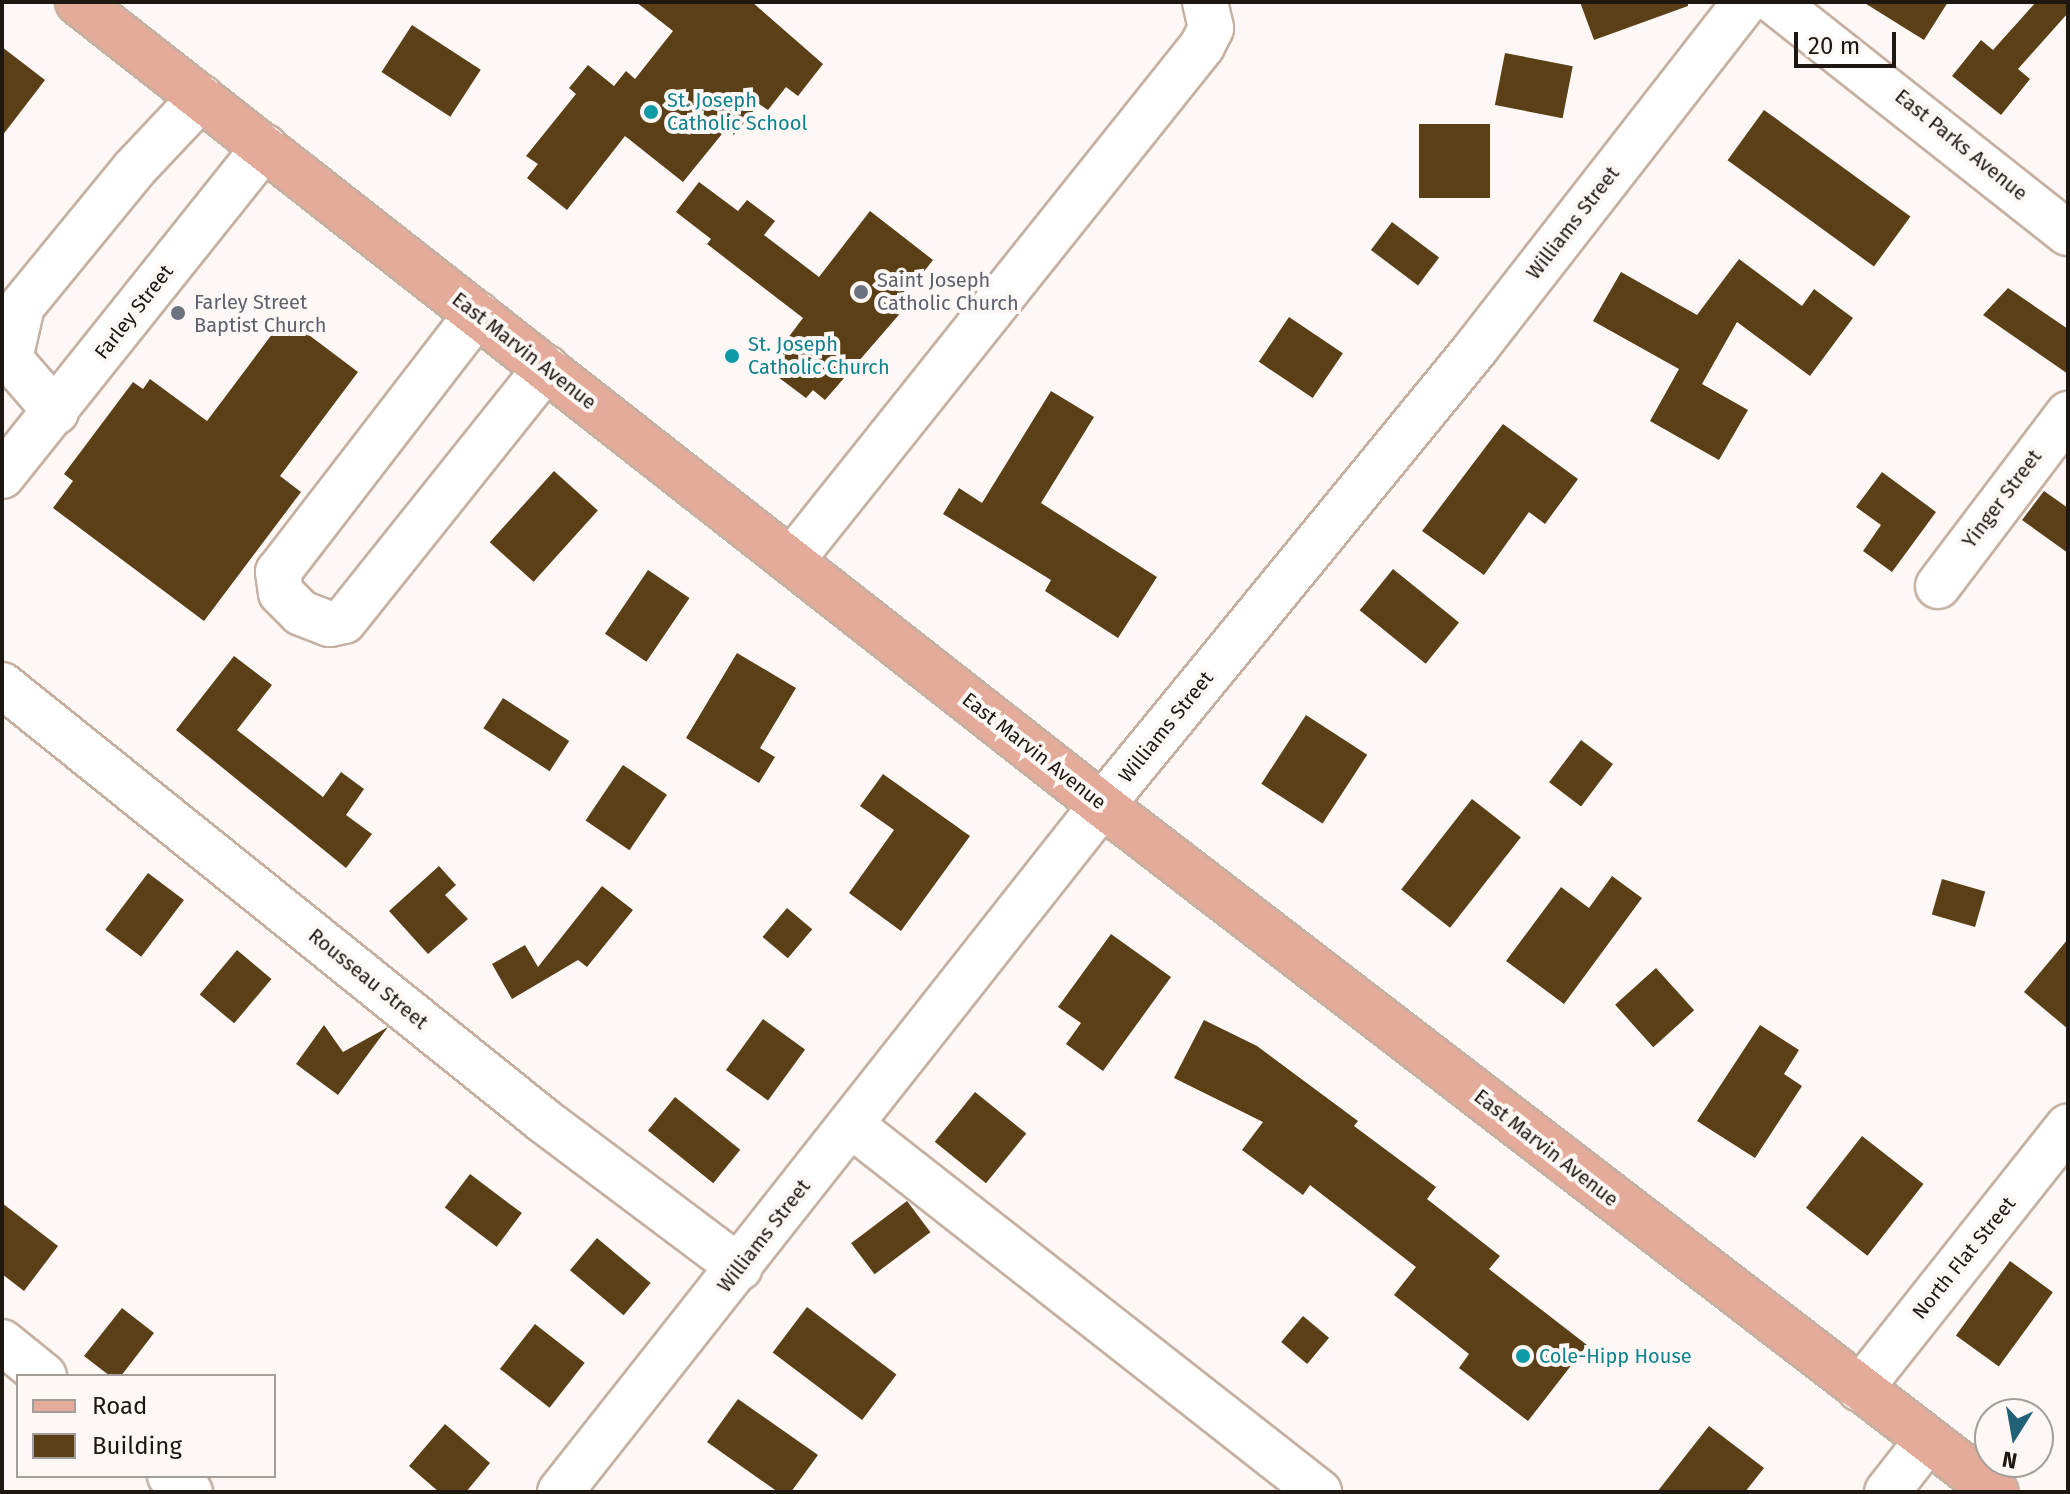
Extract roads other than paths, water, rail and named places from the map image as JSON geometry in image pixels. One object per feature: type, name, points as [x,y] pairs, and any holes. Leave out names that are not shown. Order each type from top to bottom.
[{"type":"main road","name":"East Marvin Avenue","points":[[78,2],[1102,805],[1996,1492]]},
{"type":"street","name":"Williams Street","points":[[560,1492],[740,1268],[1102,805],[1476,348],[1745,2]]},
{"type":"street","name":"East Parks Avenue","points":[[1775,2],[2068,233]]},
{"type":"street","points":[[791,561],[1202,46],[1211,28],[1210,4]]},
{"type":"street","points":[[48,422],[10,359],[22,306],[134,169],[201,98]]},
{"type":"street","name":"Farley Street","points":[[2,476],[265,147]]},
{"type":"street","points":[[477,314],[278,572],[281,593],[301,613],[330,624],[344,621],[546,368]]},
{"type":"street","points":[[2,401],[48,422]]},
{"type":"street","name":"Yinger Street","points":[[1938,586],[2068,414]]},
{"type":"street","name":"Rousseau Street","points":[[2,685],[543,1120],[740,1268]]},
{"type":"street","points":[[851,1125],[1319,1492]]},
{"type":"street","name":"North Flat Street","points":[[1860,1389],[2068,1127]]},
{"type":"street","points":[[2,1342],[42,1374]]},
{"type":"street","points":[[1887,1492],[1927,1441]]},
{"type":"street","points":[[172,1478],[190,1492]]},
{"type":"place","name":"St. Joseph Catholic School","points":[[651,112]]},
{"type":"place","name":"Saint Joseph Catholic Church","points":[[861,292]]},
{"type":"place","name":"Farley Street Baptist Church","points":[[178,313]]},
{"type":"place","name":"St. Joseph Catholic Church","points":[[732,356]]},
{"type":"place","name":"Cole-Hipp House","points":[[1523,1356]]}]
